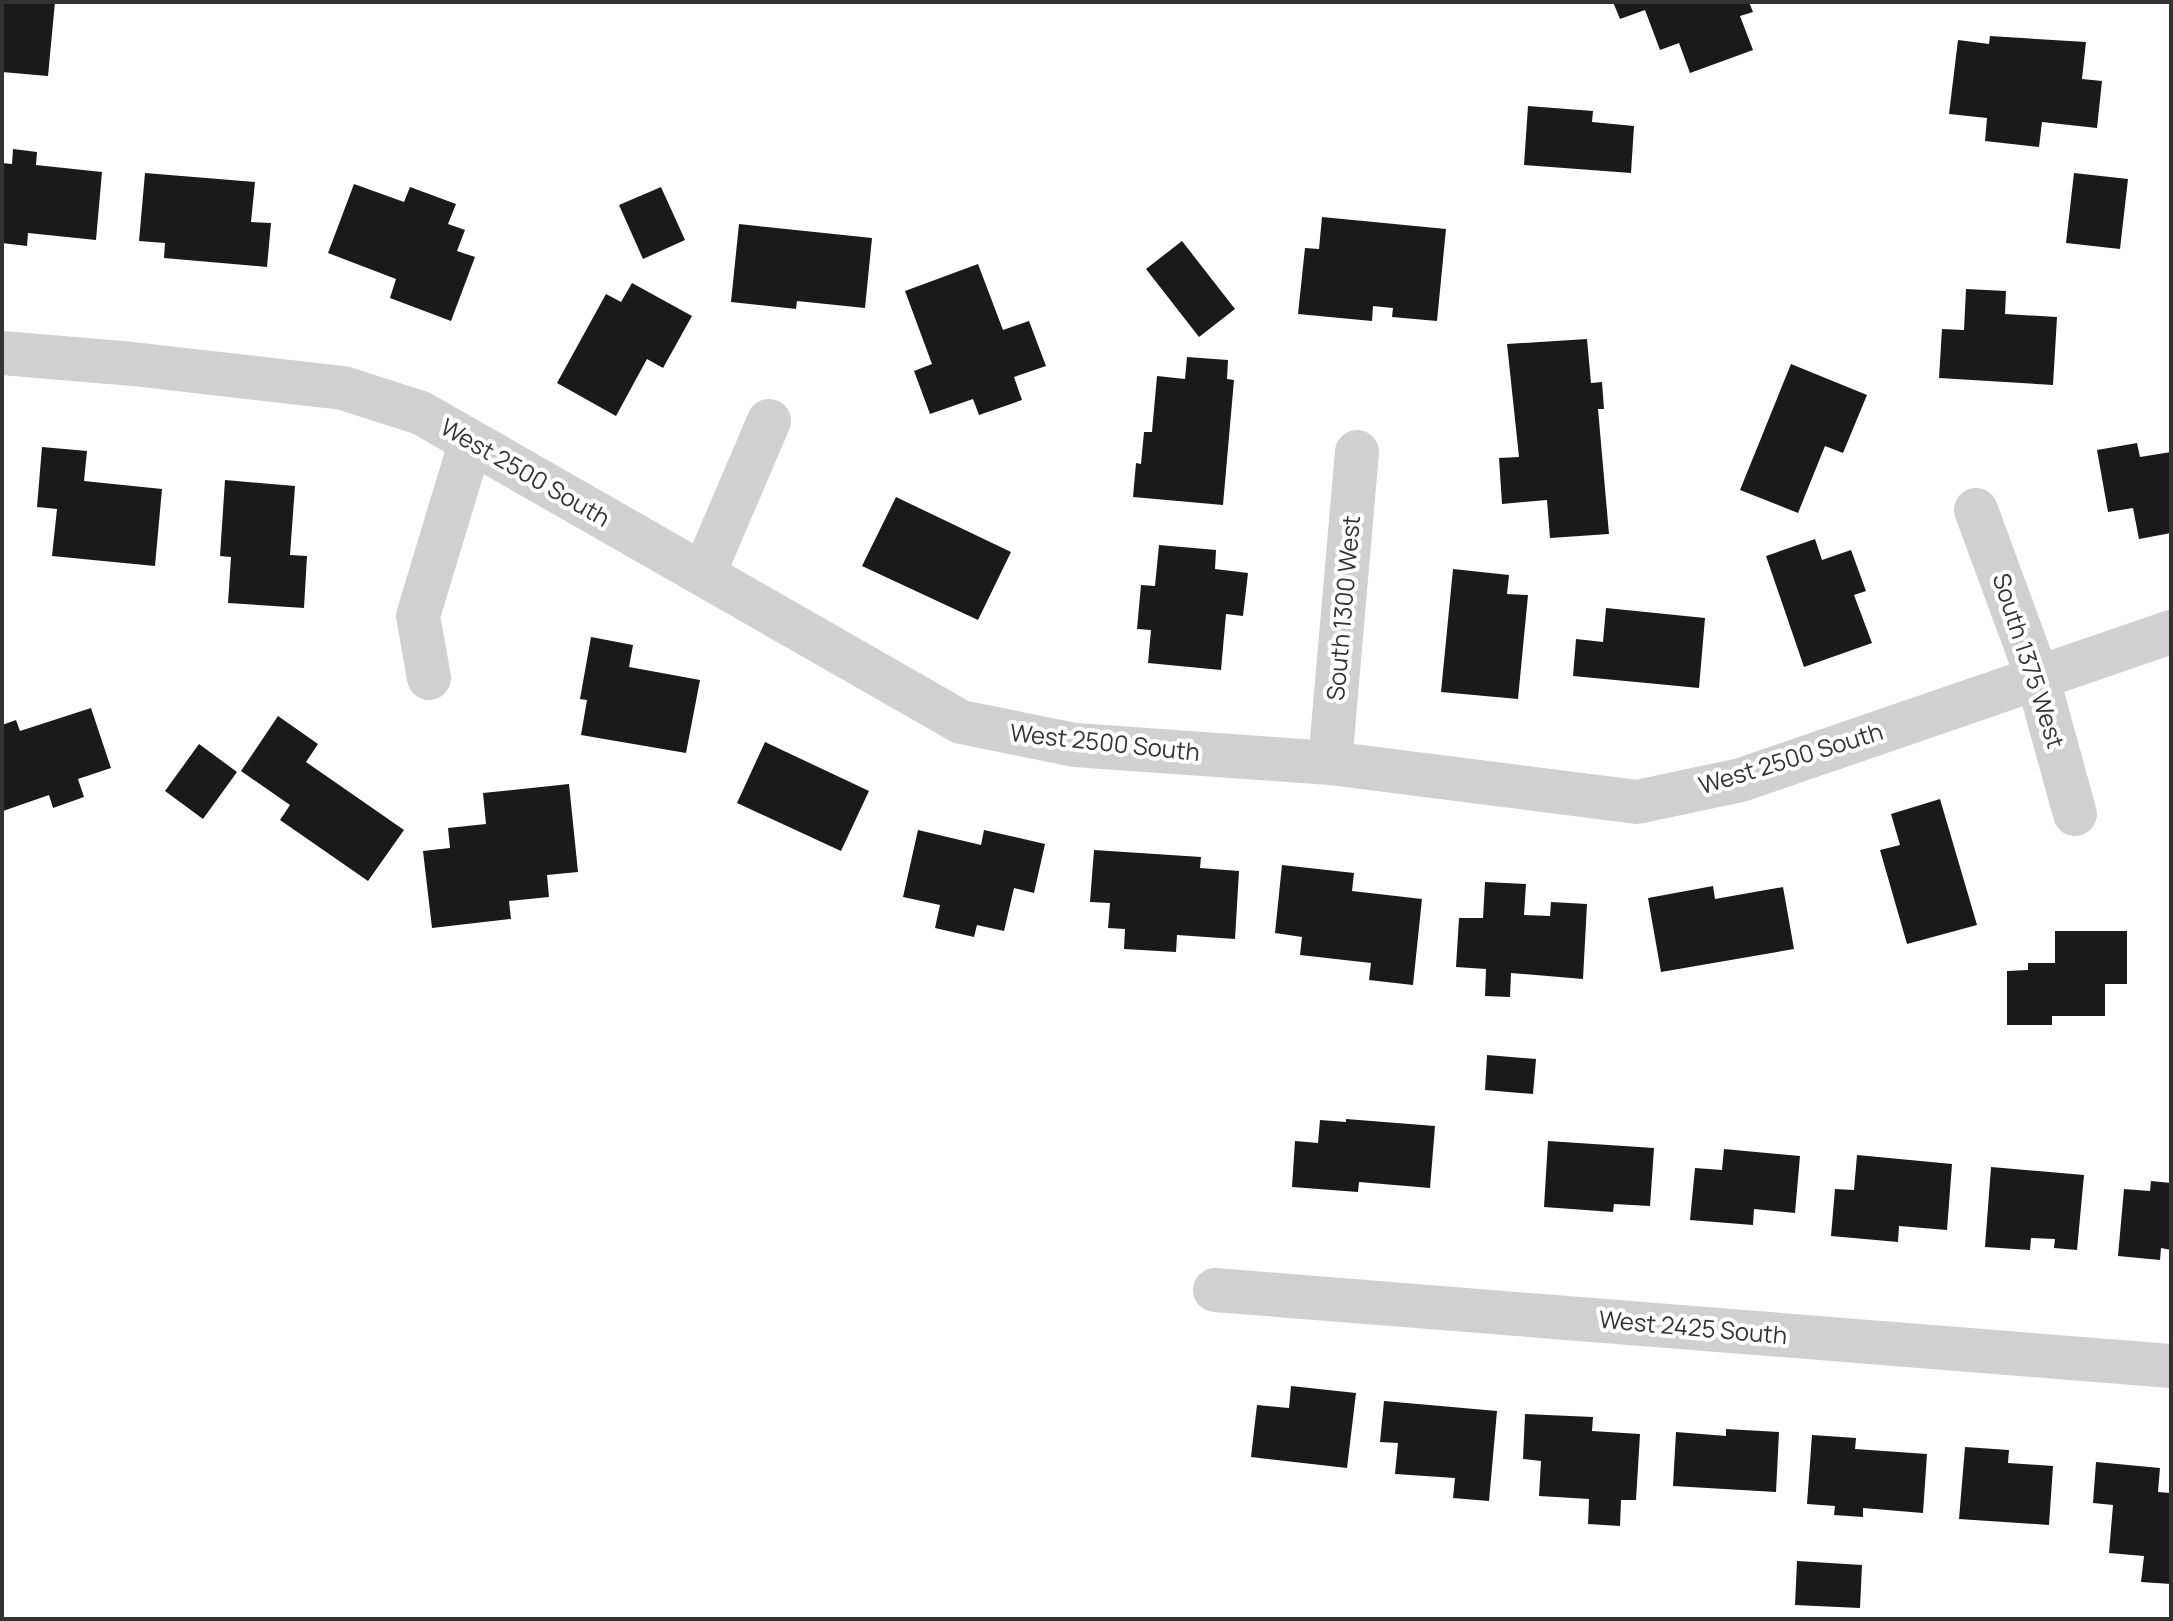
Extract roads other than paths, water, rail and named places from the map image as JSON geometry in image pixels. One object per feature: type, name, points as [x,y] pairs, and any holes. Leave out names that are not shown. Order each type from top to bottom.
[{"type":"street","name":"West 2500 South","points":[[2,353],[133,364],[343,388],[421,413],[470,444],[704,573],[961,722],[1075,745],[1330,763],[1637,802],[1741,780],[2171,632]]},
{"type":"street","points":[[704,573],[769,421]]},
{"type":"street","points":[[429,678],[418,616],[470,444]]},
{"type":"street","name":"South 1300 West","points":[[1330,763],[1357,452]]},
{"type":"street","name":"South 1375 West","points":[[1976,510],[2037,676],[2075,814]]},
{"type":"street","name":"West 2425 South","points":[[1215,1290],[2171,1366]]}]
